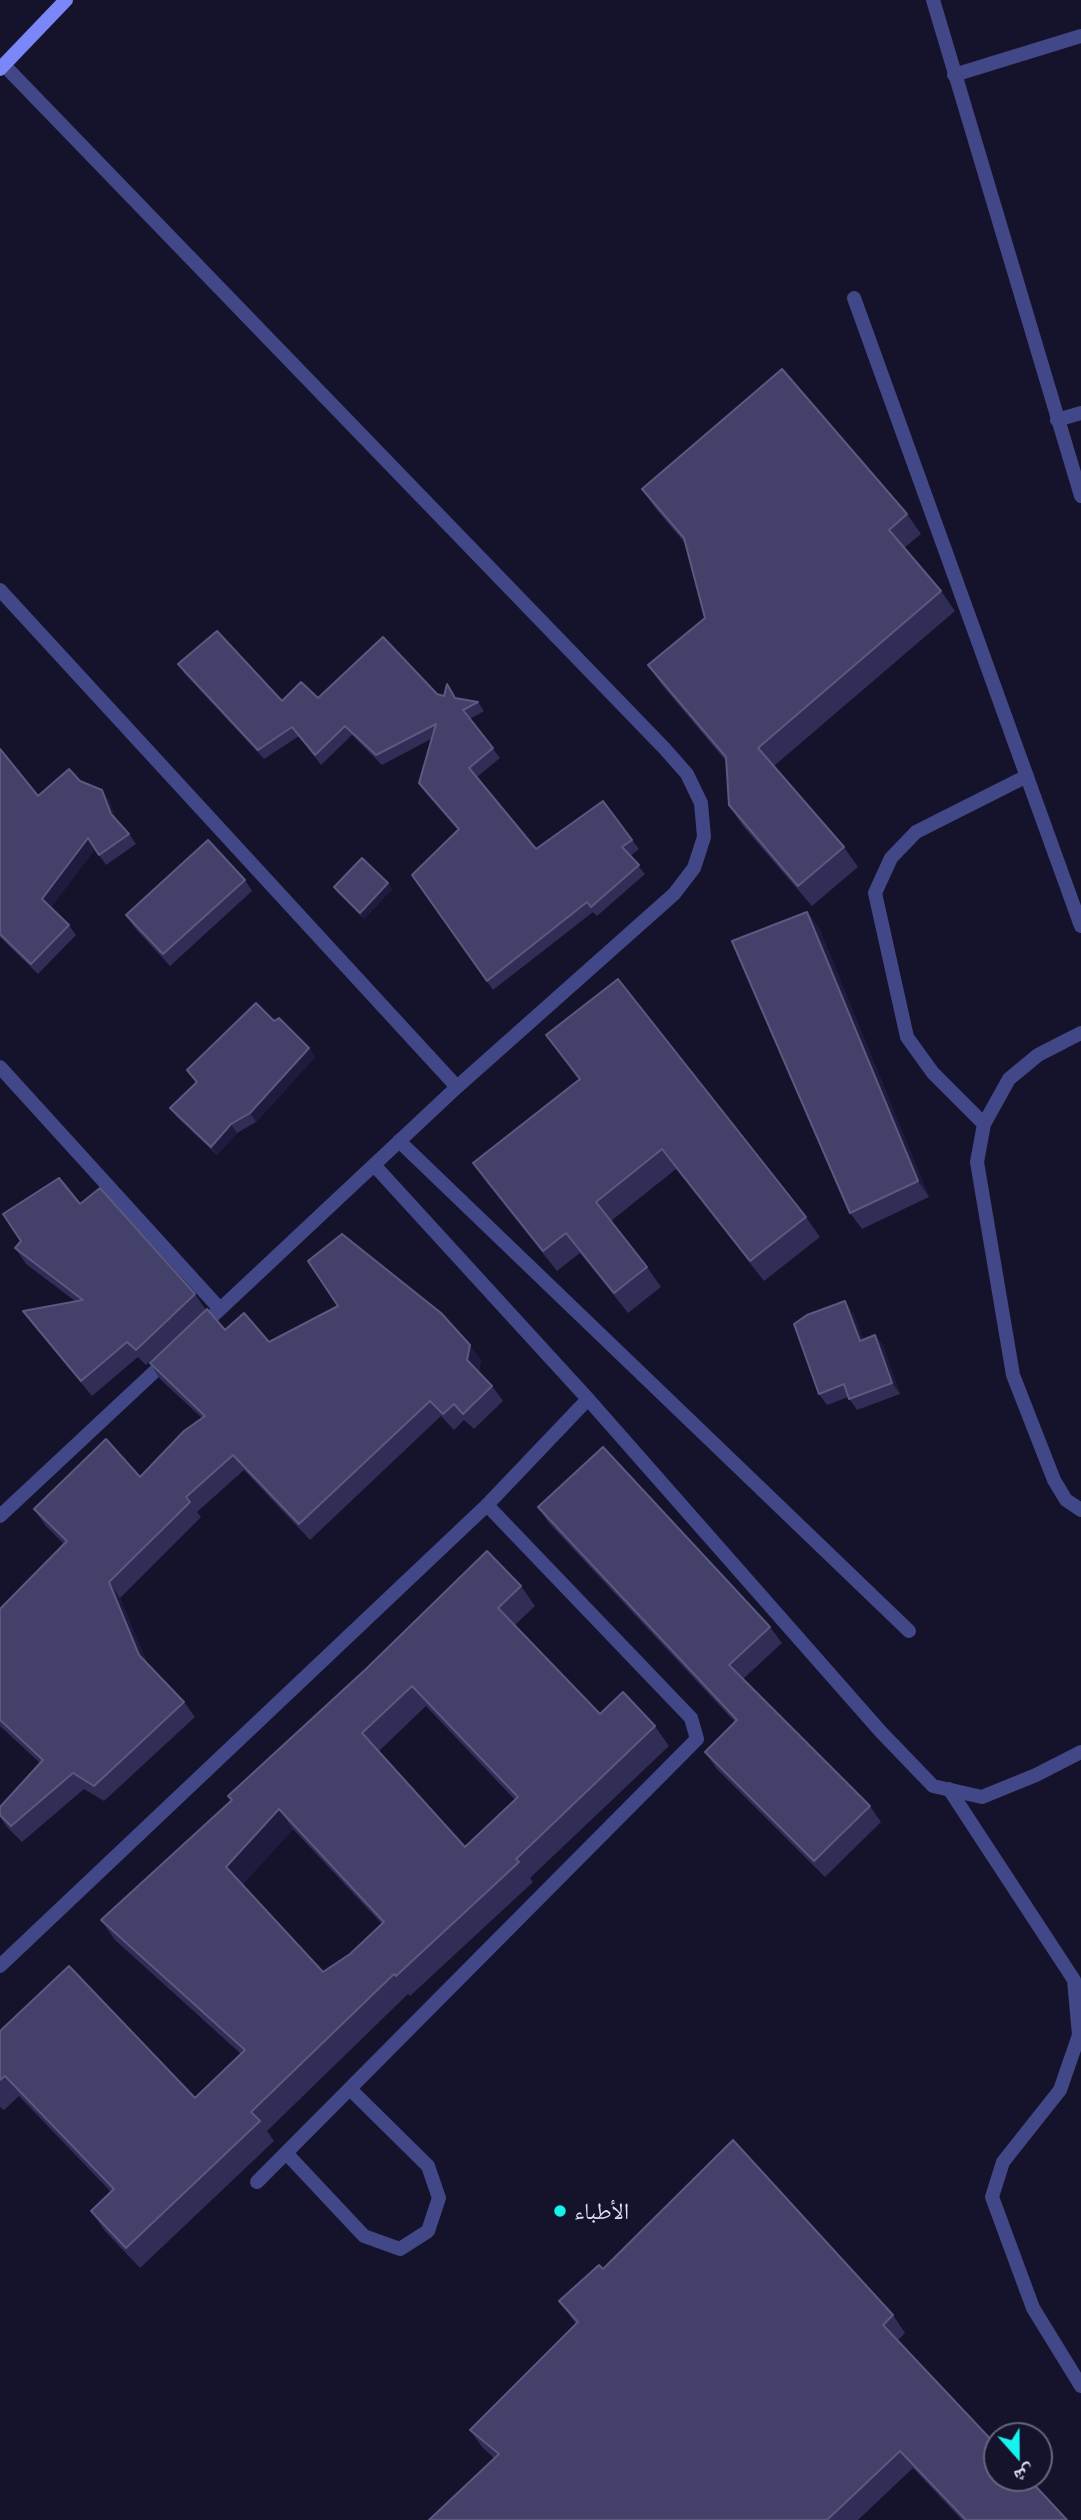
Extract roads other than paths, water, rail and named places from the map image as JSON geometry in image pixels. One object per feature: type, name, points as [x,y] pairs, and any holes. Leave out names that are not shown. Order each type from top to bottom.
[{"type":"main road","points":[[2,67],[66,0]]},
{"type":"street","points":[[933,0],[1081,496]]},
{"type":"street","points":[[954,75],[1081,36]]},
{"type":"street","points":[[0,1516],[457,1087],[674,894],[694,868],[704,837],[701,803],[687,774],[672,757],[2,67]]},
{"type":"street","points":[[854,298],[1081,926]]},
{"type":"street","points":[[1057,420],[1081,413]]},
{"type":"street","points":[[0,590],[457,1087]]},
{"type":"street","points":[[984,1124],[933,1073],[906,1038],[875,893],[891,858],[916,832],[1027,776]]},
{"type":"street","points":[[1081,1033],[1038,1055],[1009,1079],[984,1124],[977,1162],[1013,1375],[1054,1480],[1066,1500],[1081,1510]]},
{"type":"street","points":[[0,1067],[220,1309]]},
{"type":"street","points":[[400,1141],[909,1631]]},
{"type":"street","points":[[374,1165],[588,1399],[881,1732],[933,1786],[982,1797],[1036,1776],[1081,1752]]},
{"type":"street","points":[[0,1966],[488,1505],[588,1399]]},
{"type":"street","points":[[257,2182],[698,1739],[691,1718],[488,1505]]},
{"type":"street","points":[[949,1789],[1074,1980],[1079,2035],[1060,2090],[1003,2162],[992,2197],[1033,2308],[1081,2386]]},
{"type":"street","points":[[287,2154],[365,2236],[400,2249],[428,2231],[439,2198],[428,2166],[351,2090]]},
{"type":"place","name":"الأطباء","points":[[560,2211]]}]
